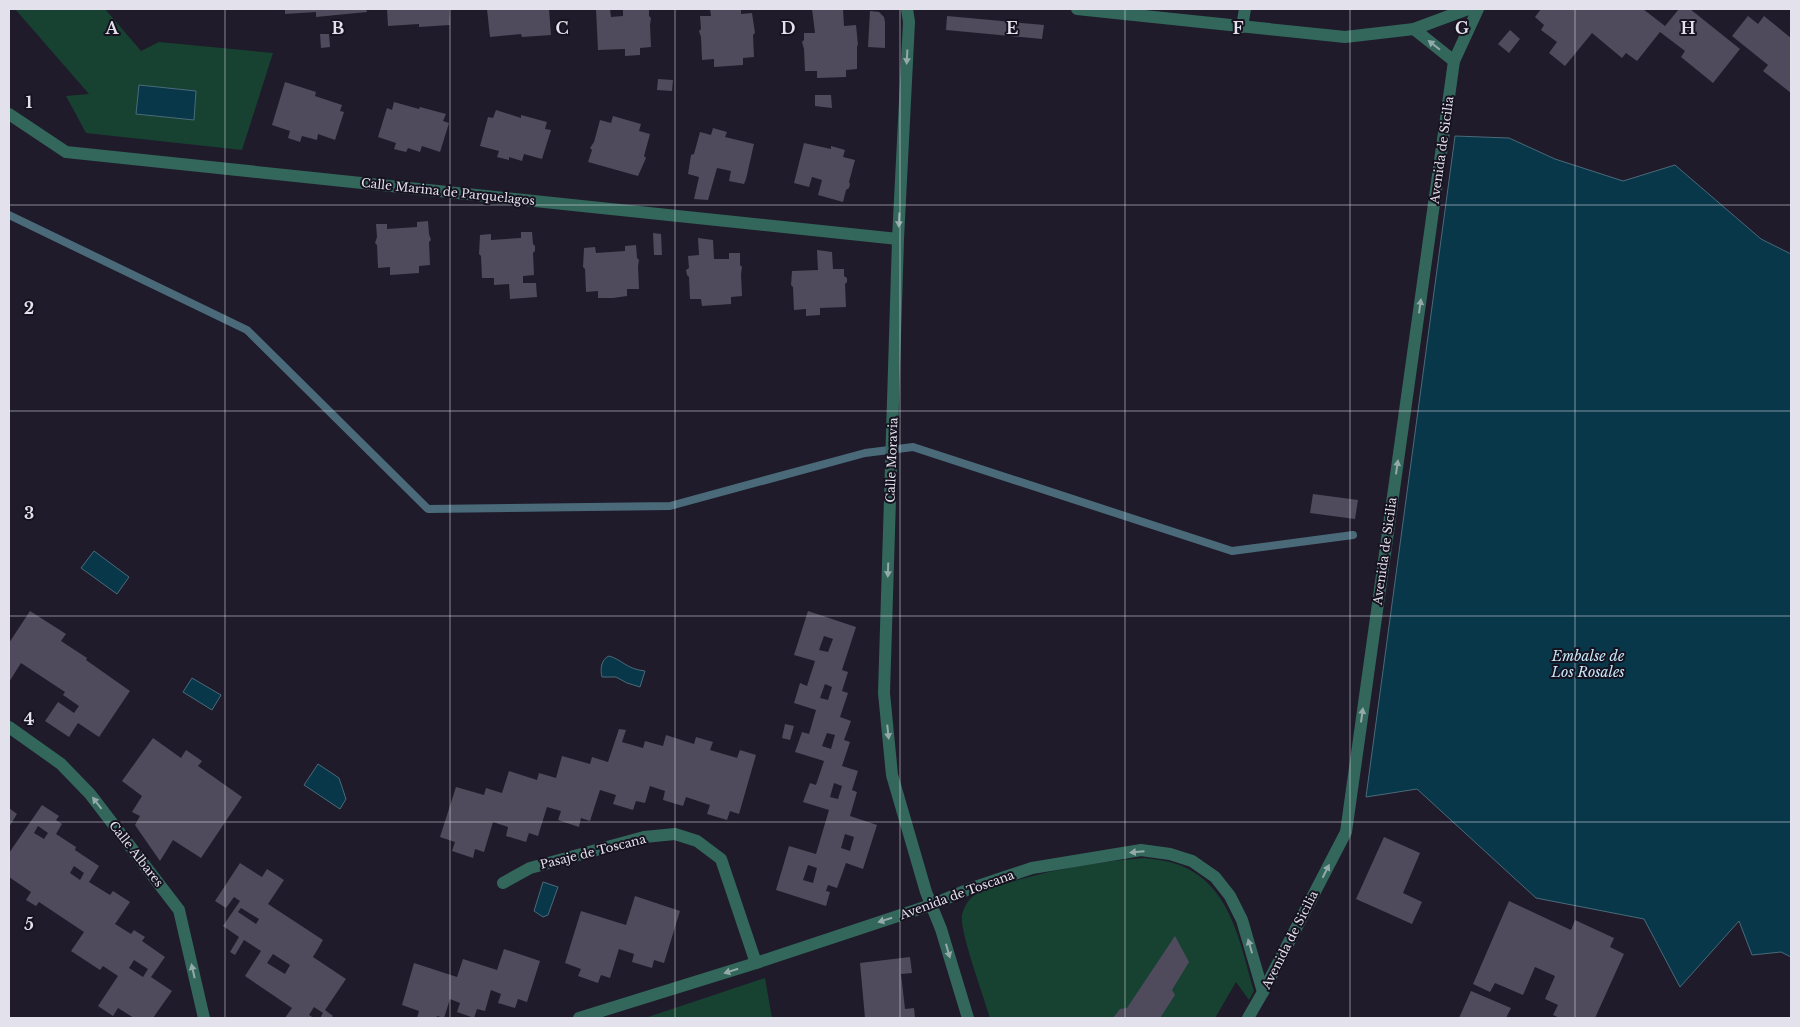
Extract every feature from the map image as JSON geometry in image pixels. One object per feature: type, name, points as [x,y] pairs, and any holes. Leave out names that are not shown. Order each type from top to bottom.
[{"type":"street","name":"Calle Moravia","points":[[907,9],[909,22],[898,239],[884,693],[892,775],[968,1018]]},
{"type":"street","points":[[1077,9],[1242,28],[1345,37],[1414,30],[1468,9]]},
{"type":"street","points":[[1242,28],[1245,9]]},
{"type":"street","name":"Avenida de Sicilia","points":[[1248,1018],[1346,832],[1454,61],[1478,9]]},
{"type":"street","points":[[1414,30],[1454,61]]},
{"type":"street","name":"Calle Marina de Parquelagos","points":[[9,114],[66,152],[898,239]]},
{"type":"street","name":"Calle Albares","points":[[9,727],[61,764],[90,794],[179,910],[204,1018]]},
{"type":"street","name":"Pasaje de Toscana","points":[[503,883],[530,868],[644,837],[675,834],[698,841],[721,859],[756,963]]},
{"type":"street","name":"Avenida de Toscana","points":[[579,1018],[756,963],[932,905],[969,889],[1032,868],[1141,850],[1170,854],[1192,861],[1215,877],[1230,896],[1242,920],[1263,992]]},
{"type":"green space","points":[[15,9],[105,9],[141,51],[159,42],[273,53],[242,150],[86,133],[66,96],[89,94]]},
{"type":"green space","points":[[1144,858],[1170,862],[1190,870],[1206,882],[1219,896],[1229,913],[1243,952],[1254,991],[1249,1000],[1236,982],[1215,1018],[990,1018],[968,949],[962,923],[963,912],[971,898],[979,892],[1036,875],[1090,864]]},
{"type":"green space","points":[[765,978],[772,1018],[645,1018]]},
{"type":"water","points":[[139,85],[196,91],[194,120],[136,114]]},
{"type":"water","name":"Embalse de Los Rosales","points":[[1455,136],[1509,138],[1555,159],[1623,181],[1675,165],[1761,239],[1791,254],[1791,957],[1781,952],[1752,955],[1739,921],[1680,987],[1644,919],[1536,898],[1417,789],[1366,797]]},
{"type":"water","points":[[94,551],[129,577],[117,594],[81,568]]},
{"type":"water","points":[[609,656],[633,668],[645,671],[640,687],[616,677],[602,677],[602,665],[606,657]]},
{"type":"water","points":[[192,678],[221,695],[212,710],[183,692]]},
{"type":"water","points":[[318,764],[339,778],[346,799],[340,809],[304,785]]},
{"type":"water","points":[[543,882],[558,887],[548,915],[543,917],[534,911]]},
{"type":"building","points":[[285,9],[366,9],[367,12],[316,17],[316,12],[285,14]]},
{"type":"building","points":[[387,9],[449,9],[450,25],[388,26]]},
{"type":"building","points":[[487,9],[549,9],[551,35],[522,37],[521,34],[490,37]]},
{"type":"building","points":[[596,9],[610,9],[611,17],[623,16],[623,9],[649,9],[649,16],[651,18],[651,47],[640,48],[640,55],[625,56],[625,49],[598,50]]},
{"type":"building","points":[[710,9],[741,9],[741,14],[752,13],[755,33],[753,35],[754,57],[743,58],[743,65],[714,67],[714,59],[702,60],[699,31],[701,29],[700,16],[711,16]]},
{"type":"building","points":[[812,9],[843,9],[844,26],[856,25],[858,45],[857,69],[846,70],[846,77],[817,78],[817,71],[805,71],[802,42],[804,40],[804,33],[815,33]]},
{"type":"building","points":[[1541,9],[1643,9],[1665,26],[1679,9],[1690,9],[1740,49],[1713,83],[1681,57],[1685,51],[1660,32],[1637,61],[1626,53],[1622,58],[1592,33],[1565,66],[1549,53],[1557,42],[1541,30],[1544,25],[1535,17]]},
{"type":"building","points":[[870,11],[879,12],[884,17],[885,48],[868,47]]},
{"type":"building","points":[[947,16],[1044,25],[1042,39],[946,30]]},
{"type":"building","points":[[1748,16],[1758,24],[1764,16],[1791,38],[1791,93],[1763,71],[1768,65],[1732,36]]},
{"type":"building","points":[[1510,30],[1520,39],[1509,53],[1498,44]]},
{"type":"building","points":[[320,34],[329,34],[330,47],[321,48]]},
{"type":"building","points":[[658,79],[673,80],[672,91],[657,90]]},
{"type":"building","points":[[285,82],[316,92],[315,96],[342,105],[340,111],[344,112],[335,140],[318,134],[317,140],[302,136],[300,142],[288,138],[290,131],[272,125]]},
{"type":"building","points":[[815,95],[831,95],[832,108],[815,106]]},
{"type":"building","points":[[394,102],[446,114],[443,121],[449,123],[440,152],[422,146],[420,152],[408,148],[406,152],[394,149],[396,143],[378,137],[387,108],[392,110]]},
{"type":"building","points":[[496,110],[521,118],[521,115],[547,122],[545,129],[551,130],[542,159],[524,154],[522,161],[509,157],[509,160],[497,157],[499,151],[480,146],[488,117],[493,118]]},
{"type":"building","points":[[613,116],[641,124],[639,131],[650,134],[644,156],[646,158],[638,176],[588,162],[592,150],[590,148],[594,142],[600,120],[611,123]]},
{"type":"building","points":[[713,128],[727,132],[725,137],[754,144],[746,179],[744,184],[729,181],[731,171],[717,168],[708,200],[694,199],[699,177],[688,174],[691,155],[694,154],[700,132],[711,135]]},
{"type":"building","points":[[804,143],[831,149],[831,146],[845,150],[843,157],[855,160],[849,188],[846,190],[843,202],[818,195],[822,180],[812,177],[809,187],[794,183]]},
{"type":"building","points":[[428,221],[431,240],[429,242],[430,265],[419,266],[419,273],[390,275],[390,267],[378,268],[377,245],[375,243],[377,237],[376,224],[387,224],[387,229],[417,227],[417,222]]},
{"type":"building","points":[[521,232],[532,232],[533,244],[535,246],[533,253],[534,275],[523,276],[523,283],[536,283],[537,297],[510,299],[509,284],[494,285],[494,278],[482,278],[481,256],[479,254],[480,235],[491,234],[491,240],[521,238]]},
{"type":"building","points":[[653,233],[661,234],[662,255],[654,255]]},
{"type":"building","points":[[698,238],[713,240],[714,259],[729,259],[729,253],[740,253],[742,296],[731,297],[731,304],[702,306],[701,299],[690,299],[689,277],[686,270],[689,268],[688,256],[699,255]]},
{"type":"building","points":[[636,245],[637,258],[639,260],[639,289],[627,289],[627,296],[613,298],[598,298],[598,291],[586,292],[585,269],[583,267],[584,248],[595,247],[596,253],[625,251],[625,246]]},
{"type":"building","points":[[817,250],[832,252],[833,269],[844,269],[844,276],[847,278],[845,284],[846,307],[820,308],[820,315],[806,316],[806,309],[794,310],[793,287],[791,285],[792,271],[818,270]]},
{"type":"building","points":[[1313,494],[1358,500],[1355,519],[1310,513]]},
{"type":"building","points":[[30,611],[66,634],[61,641],[130,691],[99,737],[78,723],[69,737],[45,721],[58,702],[74,713],[79,706],[63,695],[65,692],[21,663],[9,682],[9,643]]},
{"type":"building","points":[[808,611],[856,627],[842,670],[848,672],[842,691],[848,693],[840,717],[851,721],[844,740],[850,742],[842,766],[858,771],[852,790],[857,792],[850,816],[877,825],[863,869],[846,863],[837,888],[828,885],[826,891],[830,892],[826,906],[776,890],[789,846],[816,854],[829,810],[803,802],[810,783],[816,785],[824,761],[795,752],[802,732],[809,734],[816,710],[794,703],[800,683],[807,686],[815,661],[794,655]],"holes":[[[824,636],[833,639],[828,652],[819,650]],[[825,684],[832,687],[828,700],[820,698]],[[827,733],[835,735],[831,749],[822,746]],[[834,783],[842,786],[838,799],[830,797]],[[845,834],[854,837],[850,851],[841,848]],[[808,865],[817,868],[813,883],[803,880]]]},
{"type":"building","points":[[785,724],[794,726],[790,740],[782,738]]},
{"type":"building","points":[[619,729],[626,730],[622,742],[643,748],[645,741],[663,746],[666,735],[694,744],[696,737],[713,742],[710,750],[737,758],[740,750],[756,755],[739,814],[730,811],[727,820],[707,814],[710,805],[686,797],[683,806],[663,800],[665,791],[650,786],[645,803],[636,801],[633,810],[613,804],[616,795],[600,790],[590,821],[581,818],[579,827],[558,820],[561,811],[547,807],[538,836],[529,833],[526,842],[506,836],[508,827],[493,822],[484,852],[475,849],[473,858],[452,851],[455,842],[440,837],[456,787],[484,795],[486,788],[502,793],[509,771],[537,780],[539,773],[556,778],[562,756],[590,764],[592,757],[608,762]]},
{"type":"building","points":[[153,738],[181,758],[186,750],[202,761],[198,766],[242,797],[201,858],[173,840],[160,861],[135,825],[140,816],[132,812],[142,796],[122,781]]},
{"type":"building","points":[[42,805],[59,816],[56,820],[62,824],[56,834],[76,847],[75,850],[99,866],[89,882],[110,895],[113,891],[130,902],[115,924],[131,934],[134,930],[145,937],[142,941],[165,957],[151,977],[172,991],[153,1018],[134,1018],[118,1008],[113,1016],[98,1006],[118,976],[103,966],[100,970],[71,951],[84,932],[39,902],[36,906],[26,900],[31,892],[9,877],[9,853]],"holes":[[[38,826],[48,833],[44,839],[34,833]],[[74,866],[84,873],[80,880],[70,873]],[[134,960],[148,969],[143,977],[129,968]]]},
{"type":"building","points":[[9,808],[17,814],[9,827]]},
{"type":"building","points":[[1384,837],[1420,853],[1403,893],[1422,902],[1412,924],[1356,899]]},
{"type":"building","points":[[240,863],[262,877],[267,869],[284,880],[268,904],[323,940],[313,957],[346,979],[325,1010],[333,1016],[331,1018],[320,1018],[323,1013],[314,1007],[309,1015],[314,1018],[285,1018],[292,1008],[245,976],[261,951],[244,940],[235,955],[230,952],[239,937],[223,926],[240,901],[234,897],[226,908],[215,901]],"holes":[[[241,908],[259,919],[256,924],[238,912]],[[273,954],[290,965],[285,974],[267,963]]]},
{"type":"building","points":[[635,896],[680,911],[664,963],[654,960],[652,968],[632,962],[634,954],[619,949],[610,978],[601,975],[598,983],[578,976],[581,969],[565,963],[581,911],[626,925]]},
{"type":"building","points":[[1509,901],[1571,930],[1575,920],[1614,938],[1610,947],[1624,954],[1595,1018],[1560,1018],[1553,1015],[1558,1005],[1545,999],[1555,976],[1535,967],[1523,995],[1495,983],[1490,992],[1473,984]]},
{"type":"building","points":[[1175,936],[1189,962],[1172,990],[1175,995],[1160,1018],[1113,1018],[1120,1009],[1127,1008]]},
{"type":"building","points":[[504,949],[540,961],[527,1002],[518,999],[515,1008],[498,1003],[501,994],[491,990],[485,1011],[477,1009],[474,1018],[457,1012],[460,1003],[450,999],[444,1018],[437,1016],[436,1018],[417,1018],[419,1011],[402,1005],[414,963],[457,977],[463,959],[497,970]]},
{"type":"building","points":[[910,957],[912,973],[901,974],[905,1009],[914,1008],[915,1018],[865,1018],[860,963]]},
{"type":"building","points":[[1471,991],[1511,1008],[1506,1018],[1459,1018]]},
{"type":"waterway","points":[[9,215],[247,330],[428,509],[670,506],[865,453],[913,447],[1232,551],[1353,535]]}]
